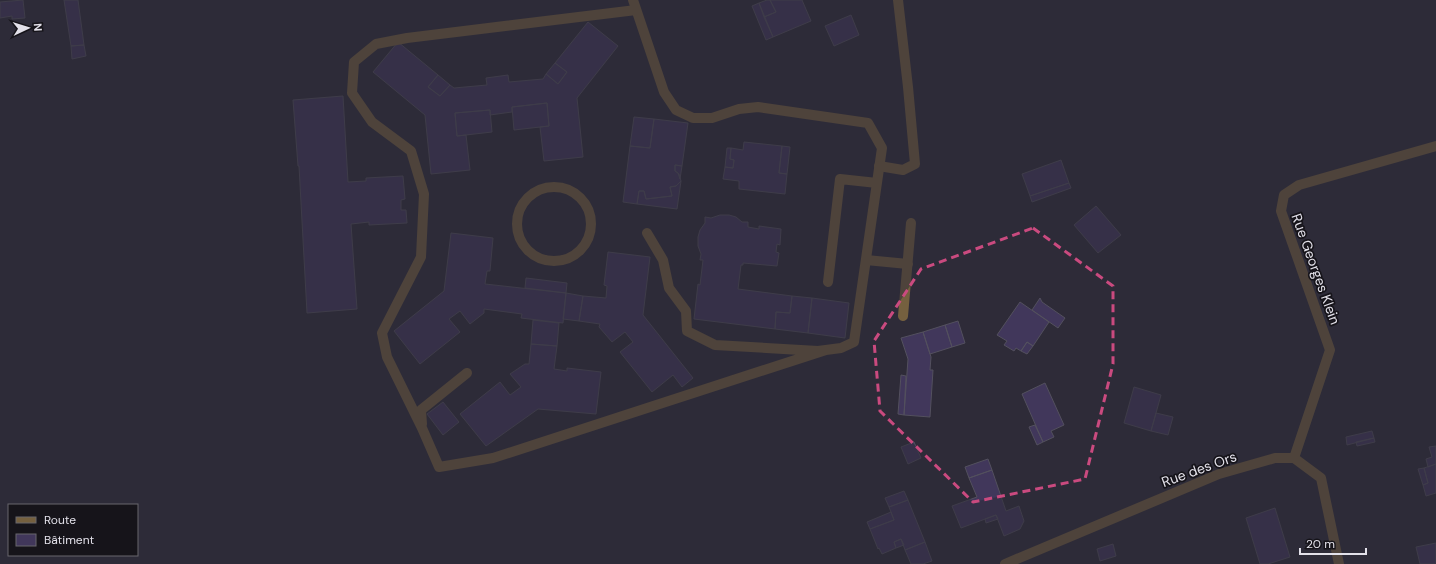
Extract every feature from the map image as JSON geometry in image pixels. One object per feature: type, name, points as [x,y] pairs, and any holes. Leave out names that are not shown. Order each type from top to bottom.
[{"type":"street","points":[[632,0],[664,92],[676,110],[693,118],[712,118],[739,109],[758,107],[868,123],[882,148],[854,342],[841,348],[818,351],[715,345],[687,331],[686,311],[669,288],[663,260],[647,233]]},
{"type":"street","points":[[879,166],[903,170],[915,164],[898,0]]},
{"type":"street","points":[[636,10],[407,38],[376,44],[354,62],[352,93],[372,122],[411,151],[424,194],[421,256],[382,333],[387,357],[422,428],[439,467],[493,458],[826,350]]},
{"type":"street","name":"Rue Georges Klein","points":[[1294,458],[1330,350],[1281,211],[1284,195],[1299,186],[1436,146]]},
{"type":"street","points":[[828,282],[840,179],[877,183]]},
{"type":"street","points":[[556,187],[567,190],[576,195],[583,202],[588,211],[591,222],[590,232],[586,242],[580,250],[571,257],[551,261],[541,259],[532,254],[524,246],[519,237],[517,227],[521,206],[532,195],[546,188],[556,187]]},
{"type":"street","points":[[903,316],[911,222]]},
{"type":"street","points":[[866,260],[908,264]]},
{"type":"street","points":[[422,428],[421,410],[467,373]]},
{"type":"street","name":"Rue des Ors","points":[[1005,564],[1219,474],[1275,458],[1294,458]]},
{"type":"street","points":[[1294,458],[1321,478],[1339,564]]},
{"type":"highlighted area","points":[[1033,228],[1113,286],[1113,364],[1085,479],[973,502],[880,411],[874,341],[921,269]]},
{"type":"building","points":[[23,0],[25,18],[12,19],[12,16],[0,18],[0,2]]},
{"type":"building","points":[[64,0],[78,0],[84,45],[71,46]]},
{"type":"building","points":[[770,0],[776,12],[764,17],[759,3]]},
{"type":"building","points":[[770,0],[802,0],[811,21],[773,37],[764,17],[776,12]]},
{"type":"building","points":[[759,3],[773,37],[766,40],[752,6]]},
{"type":"building","points":[[851,15],[859,35],[834,46],[825,26]]},
{"type":"building","points":[[588,22],[618,46],[577,98],[583,157],[544,161],[540,127],[549,126],[547,103],[512,107],[512,112],[490,115],[490,110],[455,113],[457,136],[466,135],[470,170],[431,174],[425,115],[373,72],[398,42],[438,75],[428,87],[440,96],[450,85],[454,88],[487,85],[486,78],[508,75],[509,82],[543,79],[546,74],[558,84],[567,72],[555,63]]},
{"type":"building","points":[[84,45],[86,56],[72,59],[71,46]]},
{"type":"building","points":[[555,63],[567,72],[558,84],[546,74]]},
{"type":"building","points":[[438,75],[450,85],[440,96],[428,87]]},
{"type":"building","points":[[343,96],[348,182],[366,181],[366,178],[403,176],[405,199],[401,200],[401,210],[406,210],[407,223],[369,225],[369,222],[351,224],[357,309],[307,313],[299,166],[293,100]]},
{"type":"building","points":[[547,103],[549,126],[514,130],[512,107]]},
{"type":"building","points":[[490,110],[492,132],[457,136],[455,113]]},
{"type":"building","points":[[634,117],[654,119],[650,148],[630,146]]},
{"type":"building","points":[[654,119],[688,123],[682,166],[675,165],[675,171],[679,174],[681,181],[676,186],[670,187],[672,196],[646,199],[644,191],[639,191],[637,204],[623,202],[630,146],[650,148]]},
{"type":"building","points":[[744,142],[782,146],[779,173],[787,174],[785,194],[739,189],[739,181],[723,179],[725,167],[733,168],[734,160],[730,159],[731,148],[743,150]]},
{"type":"building","points":[[782,146],[790,147],[787,174],[779,173]]},
{"type":"building","points":[[727,148],[731,148],[730,159],[734,160],[733,168],[725,167]]},
{"type":"building","points":[[1061,160],[1069,183],[1030,196],[1022,174]]},
{"type":"building","points":[[675,165],[682,166],[680,179],[678,173],[675,171]]},
{"type":"building","points":[[681,181],[677,209],[637,204],[639,191],[644,191],[646,199],[672,196],[670,187],[676,186]]},
{"type":"building","points":[[1069,183],[1071,188],[1032,202],[1030,196]]},
{"type":"building","points":[[1096,206],[1121,235],[1098,253],[1074,225]]},
{"type":"building","points":[[720,215],[729,215],[736,217],[742,222],[748,222],[748,227],[759,229],[759,226],[781,229],[780,245],[777,244],[776,252],[779,253],[777,266],[743,263],[743,265],[741,265],[738,289],[792,296],[790,313],[776,312],[775,329],[694,319],[698,284],[700,285],[703,260],[700,260],[701,254],[698,246],[698,237],[700,230],[705,223],[705,217],[711,218]]},
{"type":"building","points":[[451,233],[493,238],[490,271],[487,271],[485,284],[566,293],[563,323],[521,318],[522,314],[484,309],[484,313],[470,324],[460,311],[449,319],[460,332],[420,364],[394,331],[444,291]]},
{"type":"building","points":[[608,252],[650,257],[643,315],[693,378],[682,387],[673,375],[652,392],[620,352],[633,342],[625,332],[612,342],[599,327],[600,324],[579,321],[583,296],[606,298],[607,286],[604,285]]},
{"type":"building","points":[[526,278],[567,283],[566,293],[525,288]]},
{"type":"building","points":[[566,293],[583,296],[579,321],[563,319]]},
{"type":"building","points":[[792,296],[812,298],[808,333],[775,329],[776,312],[790,313]]},
{"type":"building","points":[[812,298],[849,303],[845,338],[808,333]]},
{"type":"building","points":[[1040,298],[1042,302],[1065,318],[1058,328],[1032,310]]},
{"type":"building","points":[[1020,302],[1049,322],[1033,346],[1027,342],[1021,351],[1016,348],[1014,351],[1004,345],[1007,341],[997,335]]},
{"type":"building","points":[[533,320],[559,323],[557,346],[531,344]]},
{"type":"building","points":[[958,321],[965,343],[952,347],[945,325]]},
{"type":"building","points":[[945,325],[952,347],[930,354],[923,332]]},
{"type":"building","points":[[923,332],[931,357],[930,370],[933,370],[930,417],[904,415],[908,359],[901,338]]},
{"type":"building","points":[[1027,342],[1033,346],[1027,354],[1021,351]]},
{"type":"building","points":[[531,344],[557,346],[554,369],[567,371],[567,368],[601,372],[596,414],[538,409],[486,446],[460,414],[500,382],[510,395],[521,387],[510,374],[525,364],[529,364]]},
{"type":"building","points":[[901,375],[906,376],[904,415],[898,414]]},
{"type":"building","points":[[1045,383],[1064,425],[1051,431],[1054,437],[1043,442],[1022,394]]},
{"type":"building","points":[[1134,387],[1161,395],[1151,431],[1124,423]]},
{"type":"building","points":[[443,402],[459,422],[443,435],[427,414]]},
{"type":"building","points":[[1156,413],[1173,417],[1168,435],[1151,431]]},
{"type":"building","points":[[1035,425],[1043,442],[1037,445],[1029,427]]},
{"type":"building","points":[[1372,431],[1374,438],[1347,445],[1346,437]]},
{"type":"building","points":[[1374,438],[1375,442],[1357,446],[1356,442]]},
{"type":"building","points":[[914,442],[921,458],[908,464],[901,447]]},
{"type":"building","points":[[1436,446],[1436,464],[1428,467],[1426,459],[1432,457],[1429,447]]},
{"type":"building","points":[[988,459],[992,470],[969,478],[965,467]]},
{"type":"building","points":[[1436,464],[1436,493],[1426,496],[1423,485],[1428,483],[1424,468]]},
{"type":"building","points":[[1424,468],[1428,483],[1423,485],[1418,469]]},
{"type":"building","points":[[992,470],[1006,511],[1019,506],[1024,521],[1020,529],[1004,536],[996,515],[961,528],[952,506],[977,497],[969,478]]},
{"type":"building","points":[[904,491],[908,500],[889,507],[885,498]]},
{"type":"building","points":[[908,500],[925,542],[905,550],[901,539],[894,542],[896,548],[882,554],[879,548],[878,549],[870,529],[894,520],[889,507]]},
{"type":"building","points":[[1275,508],[1290,557],[1268,564],[1260,564],[1246,518]]},
{"type":"building","points":[[891,512],[894,520],[870,529],[867,522]]},
{"type":"building","points":[[996,515],[998,519],[986,523],[985,519]]},
{"type":"building","points":[[901,539],[904,545],[896,548],[894,542]]},
{"type":"building","points":[[925,542],[932,561],[923,564],[911,564],[905,550]]},
{"type":"building","points":[[1436,543],[1436,564],[1420,564],[1416,547]]},
{"type":"building","points":[[1113,544],[1116,556],[1100,561],[1097,549]]}]
